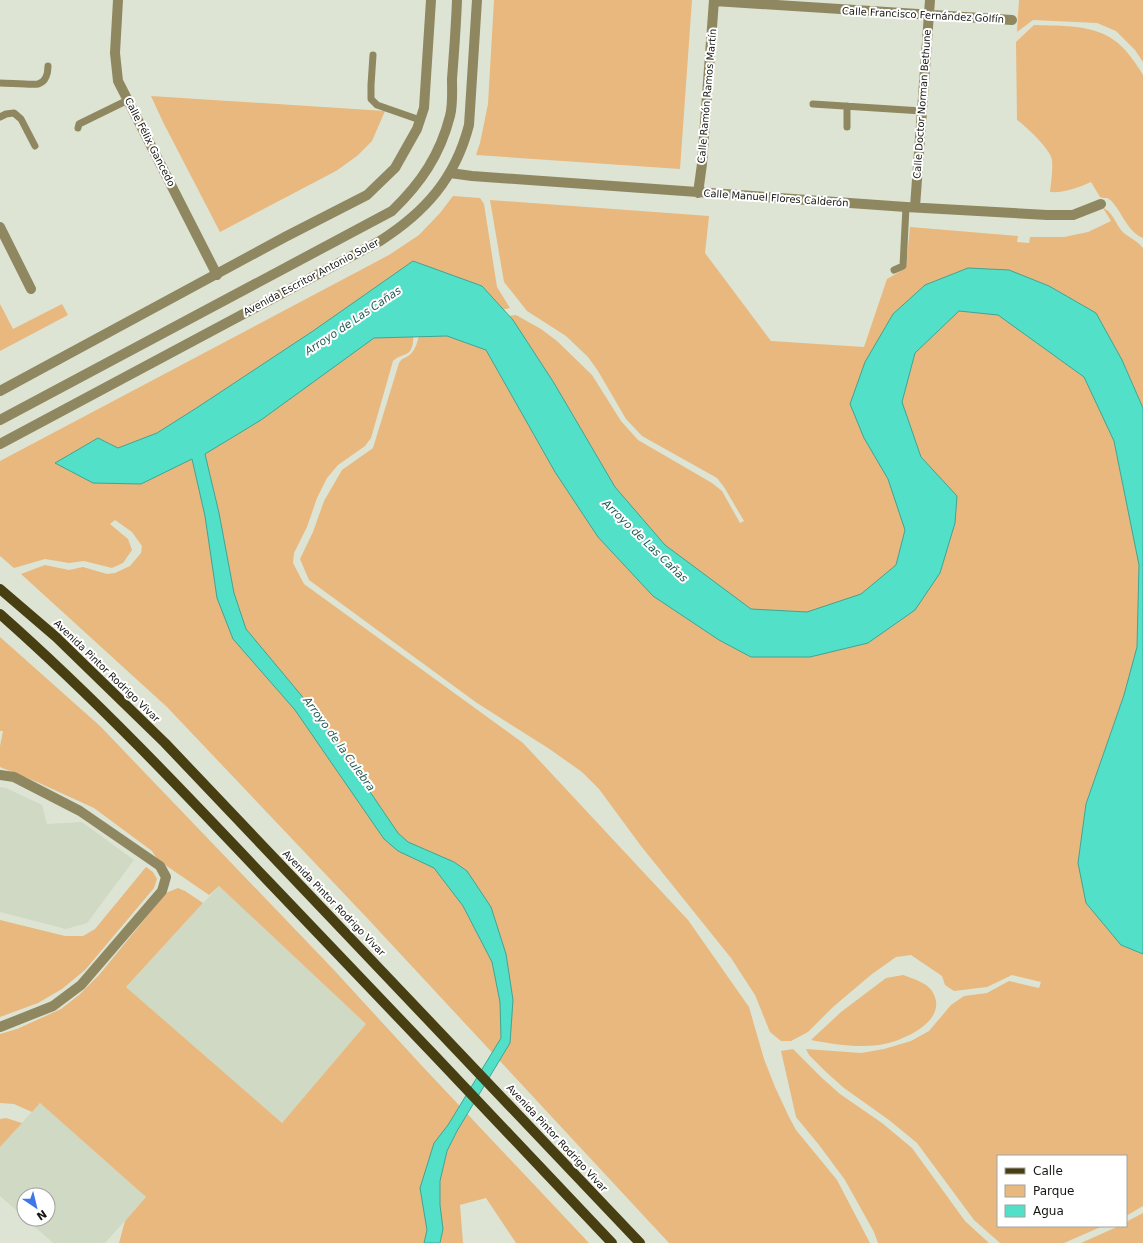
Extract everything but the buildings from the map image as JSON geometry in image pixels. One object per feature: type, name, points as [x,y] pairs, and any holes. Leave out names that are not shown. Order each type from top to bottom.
[{"type":"main road","name":"Avenida Pintor Rodrigo Vivar","points":[[0,589],[56,637],[165,743],[640,1243]]},
{"type":"main road","points":[[0,614],[41,650],[149,756],[381,998],[612,1243]]},
{"type":"street","name":"Calle Félix Gancedo","points":[[118,0],[115,53],[118,80],[217,275]]},
{"type":"street","points":[[0,391],[285,237],[367,195],[395,168],[417,129],[424,108],[430,0]]},
{"type":"street","name":"Avenida Escritor Antonio Soler","points":[[0,420],[392,211],[408,195],[423,176],[434,160],[443,138],[450,114],[457,0]]},
{"type":"street","name":"Avenida Escritor Antonio Soler","points":[[0,444],[380,241],[402,227],[422,209],[450,173],[463,146],[468,125],[477,0]]},
{"type":"street","name":"Calle Doctor Norman Bethune","points":[[911,207],[922,112],[930,0]]},
{"type":"street","name":"Calle Francisco Fernández Golfín","points":[[714,1],[1012,20]]},
{"type":"street","name":"Calle Ramón Ramos Martín","points":[[698,192],[702,164],[714,1]]},
{"type":"street","name":"Calle Manuel Flores Calderón","points":[[450,173],[472,176],[698,192],[1046,215],[1073,215],[1101,204]]},
{"type":"street","points":[[0,227],[30,289]]},
{"type":"street","points":[[0,775],[14,777],[80,811],[160,866],[166,877],[162,891],[81,985],[53,1006],[0,1027]]},
{"type":"lane","points":[[373,55],[371,99],[377,104],[420,120]]},
{"type":"lane","points":[[0,83],[38,84],[45,80],[48,73],[48,66]]},
{"type":"lane","points":[[78,128],[79,124],[128,100]]},
{"type":"lane","points":[[813,104],[922,112]]},
{"type":"lane","points":[[847,106],[847,128]]},
{"type":"lane","points":[[0,117],[6,114],[14,114],[21,119],[35,146]]},
{"type":"lane","points":[[894,270],[902,266],[911,207]]},
{"type":"shaded area","points":[[0,787],[6,788],[42,805],[47,824],[82,822],[134,860],[87,923],[66,929],[0,912]]},
{"type":"shaded area","points":[[219,886],[366,1024],[282,1123],[126,987]]},
{"type":"shaded area","points":[[40,1103],[146,1197],[105,1243],[53,1243],[35,1227],[56,1227],[56,1187],[16,1187],[16,1210],[0,1196],[0,1147]]},
{"type":"green space","points":[[494,0],[692,0],[680,169],[476,155],[488,104]]},
{"type":"green space","points":[[1019,0],[1143,0],[1143,62],[1135,50],[1116,31],[1097,23],[1033,20],[1017,32]]},
{"type":"green space","points":[[1034,25],[1078,27],[1099,32],[1118,43],[1135,62],[1143,75],[1143,238],[1131,230],[1111,201],[1107,198],[1100,197],[1091,182],[1066,191],[1050,192],[1052,168],[1051,156],[1038,138],[1017,120],[1016,42]]},
{"type":"green space","points":[[151,96],[385,111],[372,141],[357,156],[336,171],[220,232]]},
{"type":"green space","points":[[453,196],[480,198],[484,204],[497,287],[510,308],[414,331],[410,351],[393,361],[371,438],[365,446],[338,465],[327,478],[317,498],[307,527],[294,553],[293,563],[304,584],[523,743],[688,920],[749,1007],[764,1059],[789,1117],[796,1130],[837,1180],[870,1243],[669,1243],[368,919],[167,707],[21,574],[45,565],[69,570],[83,567],[107,574],[115,573],[130,566],[141,553],[142,546],[132,532],[115,520],[110,524],[128,539],[132,550],[123,563],[112,568],[84,561],[69,563],[45,559],[14,568],[0,556],[0,461],[389,255],[419,235],[440,213]]},
{"type":"green space","points":[[490,200],[709,216],[705,253],[771,341],[864,347],[887,279],[906,268],[910,227],[1018,236],[1017,242],[1029,243],[1030,237],[1064,237],[1088,232],[1111,221],[1103,208],[1110,213],[1119,228],[1125,234],[1143,248],[1143,408],[1123,362],[1143,478],[1143,661],[1124,695],[1086,804],[1078,863],[1121,945],[1143,954],[1143,1206],[1127,1215],[1127,1155],[997,1155],[997,1227],[1101,1227],[1064,1243],[1000,1243],[974,1220],[917,1143],[889,1120],[844,1088],[809,1055],[806,1049],[861,1053],[884,1049],[911,1041],[929,1031],[951,1005],[964,996],[987,993],[1009,981],[1039,988],[1041,982],[1012,975],[987,987],[954,991],[945,985],[942,976],[911,955],[896,957],[872,974],[833,1007],[808,1032],[791,1041],[781,1041],[770,1032],[755,995],[731,958],[641,846],[599,789],[582,772],[548,748],[477,703],[309,580],[300,559],[313,532],[324,501],[342,470],[373,448],[399,363],[414,350],[421,328],[516,315],[541,329],[557,341],[592,375],[621,421],[638,440],[712,483],[722,491],[740,523],[744,521],[717,478],[642,436],[626,419],[598,371],[588,357],[566,336],[527,311],[504,282]]},
{"type":"green space","points":[[0,304],[13,329],[62,304],[68,315],[0,351]]},
{"type":"green space","points":[[0,637],[100,726],[333,969],[589,1243],[516,1243],[486,1198],[460,1205],[463,1243],[119,1243],[125,1221],[146,1197],[40,1103],[32,1112],[14,1104],[0,1103],[0,1034],[17,1029],[61,1009],[79,995],[99,975],[166,893],[178,888],[203,903],[126,987],[282,1123],[366,1024],[219,886],[209,895],[158,860],[152,851],[94,808],[0,767],[0,746],[3,731],[0,731]]},
{"type":"green space","points":[[146,867],[153,872],[157,879],[154,888],[85,970],[62,989],[38,1003],[0,1017],[0,920],[65,936],[83,936],[95,929]]},
{"type":"green space","points":[[903,975],[919,981],[930,988],[936,1002],[935,1012],[921,1028],[899,1040],[870,1046],[853,1046],[811,1040],[841,1012],[886,978]]},
{"type":"green space","points":[[793,1049],[840,1094],[882,1123],[912,1148],[965,1221],[989,1243],[878,1243],[874,1232],[845,1180],[796,1117],[781,1051]]},
{"type":"green space","points":[[6,1118],[22,1123],[0,1147],[0,1119]]},
{"type":"green space","points":[[1143,1213],[1143,1243],[1081,1243],[1117,1227],[1127,1227],[1127,1221]]},
{"type":"water","name":"Arroyo de Las Cañas","points":[[413,261],[482,286],[513,320],[554,383],[615,487],[665,545],[751,609],[807,612],[861,594],[896,565],[905,530],[888,479],[864,438],[850,404],[865,362],[893,314],[925,285],[968,268],[1009,270],[1049,286],[1096,313],[1122,360],[1143,408],[1143,954],[1121,945],[1086,903],[1078,863],[1086,804],[1124,695],[1137,647],[1139,565],[1114,441],[1084,377],[998,315],[959,311],[915,353],[902,402],[921,457],[957,496],[955,523],[940,573],[915,610],[868,643],[810,657],[751,657],[719,640],[653,596],[598,537],[555,472],[486,350],[447,336],[374,338],[261,420],[205,454],[219,513],[234,593],[246,629],[306,701],[398,833],[408,842],[454,862],[467,871],[491,907],[506,954],[513,1000],[510,1043],[457,1131],[447,1151],[440,1181],[440,1205],[443,1229],[440,1243],[424,1243],[427,1230],[420,1188],[434,1143],[448,1125],[501,1038],[500,1002],[492,962],[463,906],[434,868],[398,851],[384,839],[295,710],[233,639],[217,598],[205,516],[192,459],[141,484],[93,483],[55,463],[98,438],[118,448],[157,433],[313,331]]},
{"type":"water label","name":"Arroyo de la Culebra","points":[[339,744]]}]
